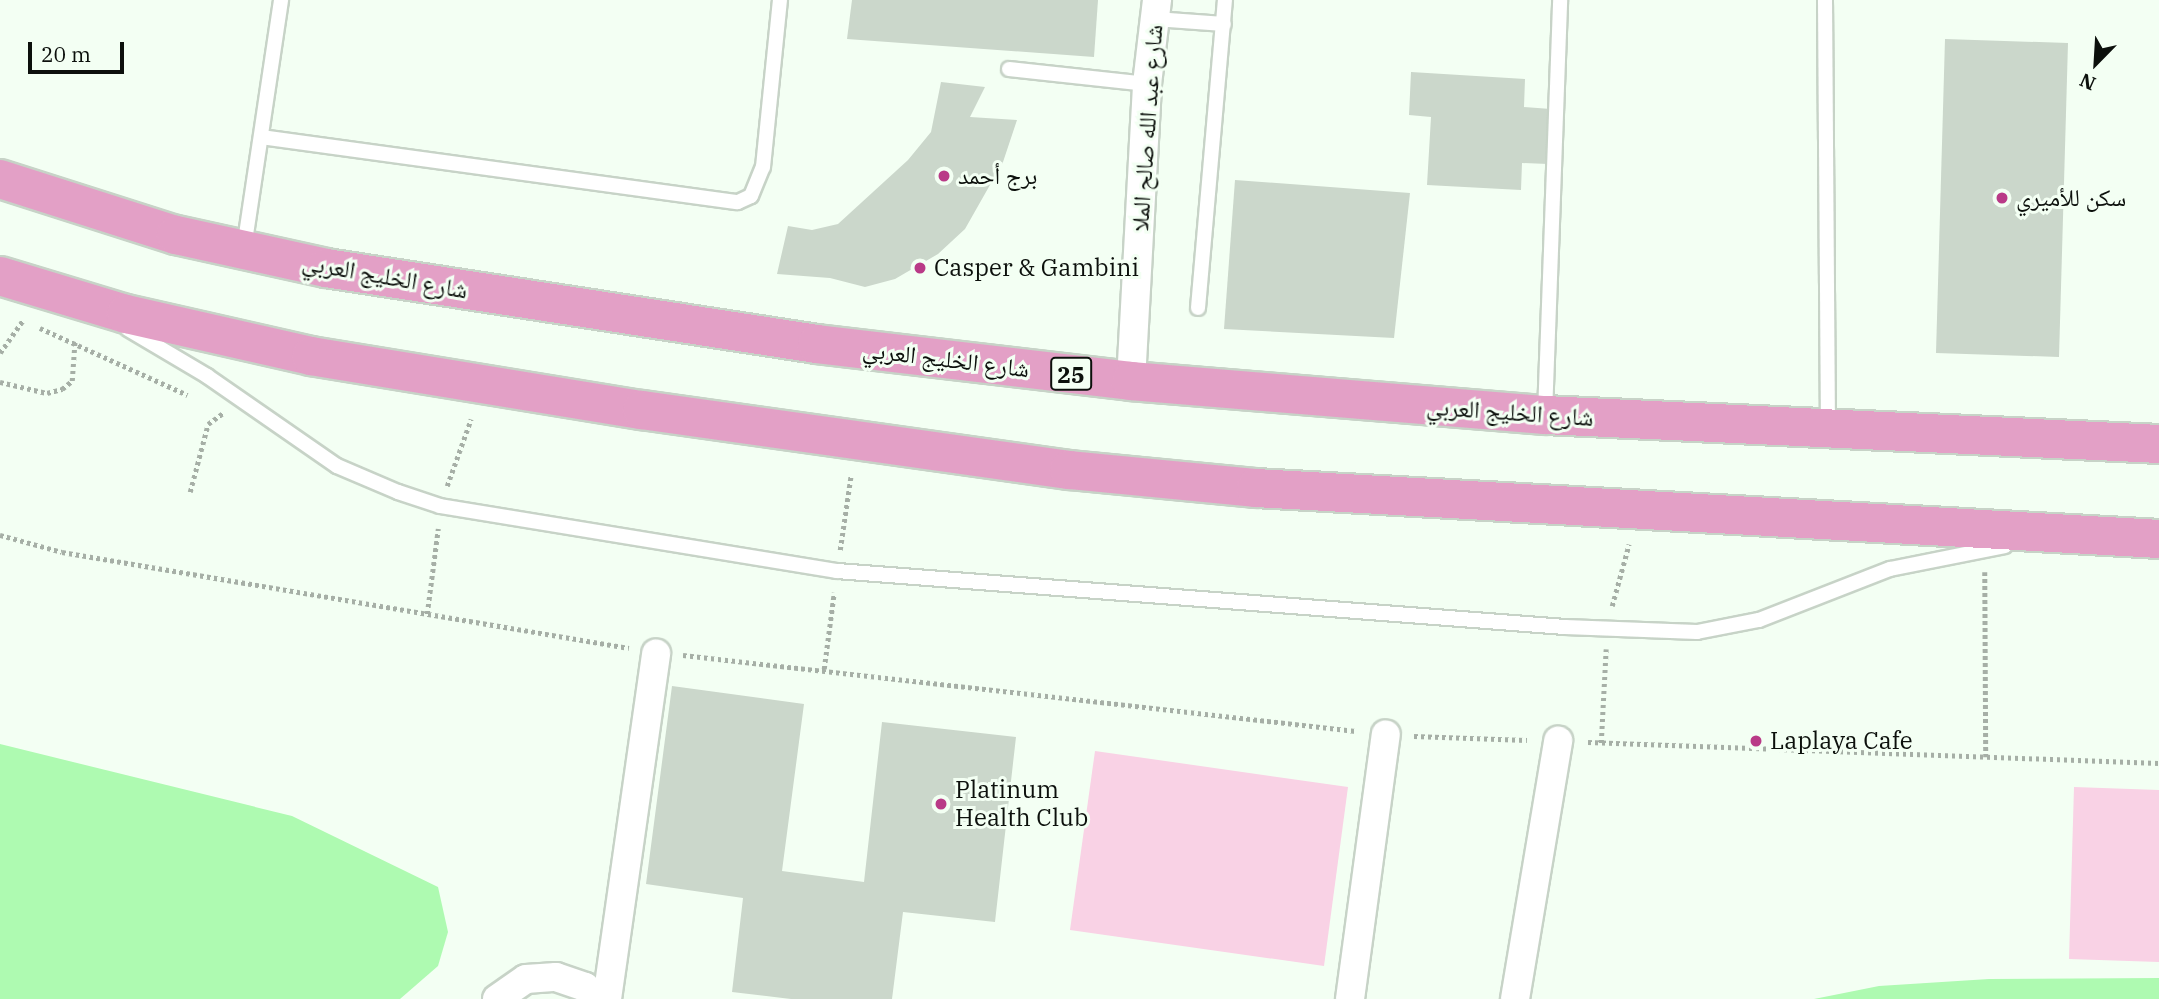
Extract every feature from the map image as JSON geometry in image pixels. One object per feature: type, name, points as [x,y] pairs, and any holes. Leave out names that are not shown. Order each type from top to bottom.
[{"type":"main road","name":"شارع الخليج العربي","points":[[0,179],[90,211],[326,268],[655,321],[1131,381],[1545,415],[1828,431],[2159,444]]},
{"type":"main road","points":[[0,276],[211,335],[397,371],[1069,470],[1256,488],[2096,538],[2159,539]]},
{"type":"street","name":"شارع عبد الله صالح الملا","points":[[1131,381],[1147,84],[1156,10]]},
{"type":"street","points":[[607,999],[656,653]]},
{"type":"street","points":[[1350,999],[1386,734]]},
{"type":"street","points":[[1515,999],[1558,741]]},
{"type":"street","points":[[497,999],[526,979],[556,976],[585,987],[596,999]]},
{"type":"lane","points":[[244,250],[281,0]]},
{"type":"lane","points":[[261,137],[738,202],[751,196],[763,167],[780,0]]},
{"type":"lane","points":[[1198,309],[1225,0]]},
{"type":"lane","points":[[1545,415],[1560,0]]},
{"type":"lane","points":[[1825,0],[1828,431]]},
{"type":"lane","points":[[1156,10],[1224,24]]},
{"type":"lane","points":[[1009,69],[1147,84]]},
{"type":"lane","points":[[44,290],[136,333],[240,399],[337,466],[440,506],[899,578],[1565,627],[1698,632],[1759,620],[1889,569],[1985,549],[2096,538]]},
{"type":"path","points":[[11,316],[75,342],[199,400]]},
{"type":"path","points":[[0,353],[22,321]]},
{"type":"path","points":[[0,382],[47,393],[62,389],[72,381],[75,342]]},
{"type":"path","points":[[190,492],[208,424],[240,399]]},
{"type":"path","points":[[212,406],[224,412]]},
{"type":"path","points":[[0,535],[62,552],[656,653],[1386,734],[2159,763]]},
{"type":"path","points":[[1985,549],[1986,757]]},
{"type":"shaded area","points":[[0,744],[292,816],[438,887],[448,932],[438,966],[400,999],[0,999]]},
{"type":"shaded area","points":[[1095,751],[1348,787],[1324,966],[1070,930]]},
{"type":"shaded area","points":[[2074,787],[2159,790],[2159,962],[2069,959]]},
{"type":"shaded area","points":[[2159,978],[2159,999],[1814,999],[1879,986],[1989,979]]},
{"type":"building","points":[[852,0],[1098,0],[1094,57],[847,39]]},
{"type":"building","name":"سكن للأميري","points":[[1945,39],[2068,43],[2059,357],[1936,353]]},
{"type":"building","points":[[1411,72],[1525,79],[1524,107],[1551,109],[1548,164],[1522,163],[1521,190],[1427,185],[1431,117],[1409,115]]},
{"type":"building","name":"برج أحمد","points":[[941,82],[985,87],[970,117],[1017,120],[1003,162],[965,229],[938,254],[895,279],[865,287],[830,278],[777,274],[788,226],[812,230],[838,224],[908,160],[931,132]]},
{"type":"building","points":[[1235,180],[1410,193],[1394,338],[1224,329]]},
{"type":"building","name":"Platinum Health Club","points":[[672,686],[804,704],[782,871],[864,882],[882,722],[1016,737],[995,922],[903,912],[892,999],[791,999],[732,992],[743,898],[646,884]]},
{"type":"place","name":"برج أحمد","points":[[944,176]]},
{"type":"place","name":"سكن للأميري","points":[[2002,198]]},
{"type":"place","name":"Casper & Gambini","points":[[920,268]]},
{"type":"place","name":"Laplaya Cafe","points":[[1756,741]]},
{"type":"place","name":"Platinum Health Club","points":[[941,804]]}]
